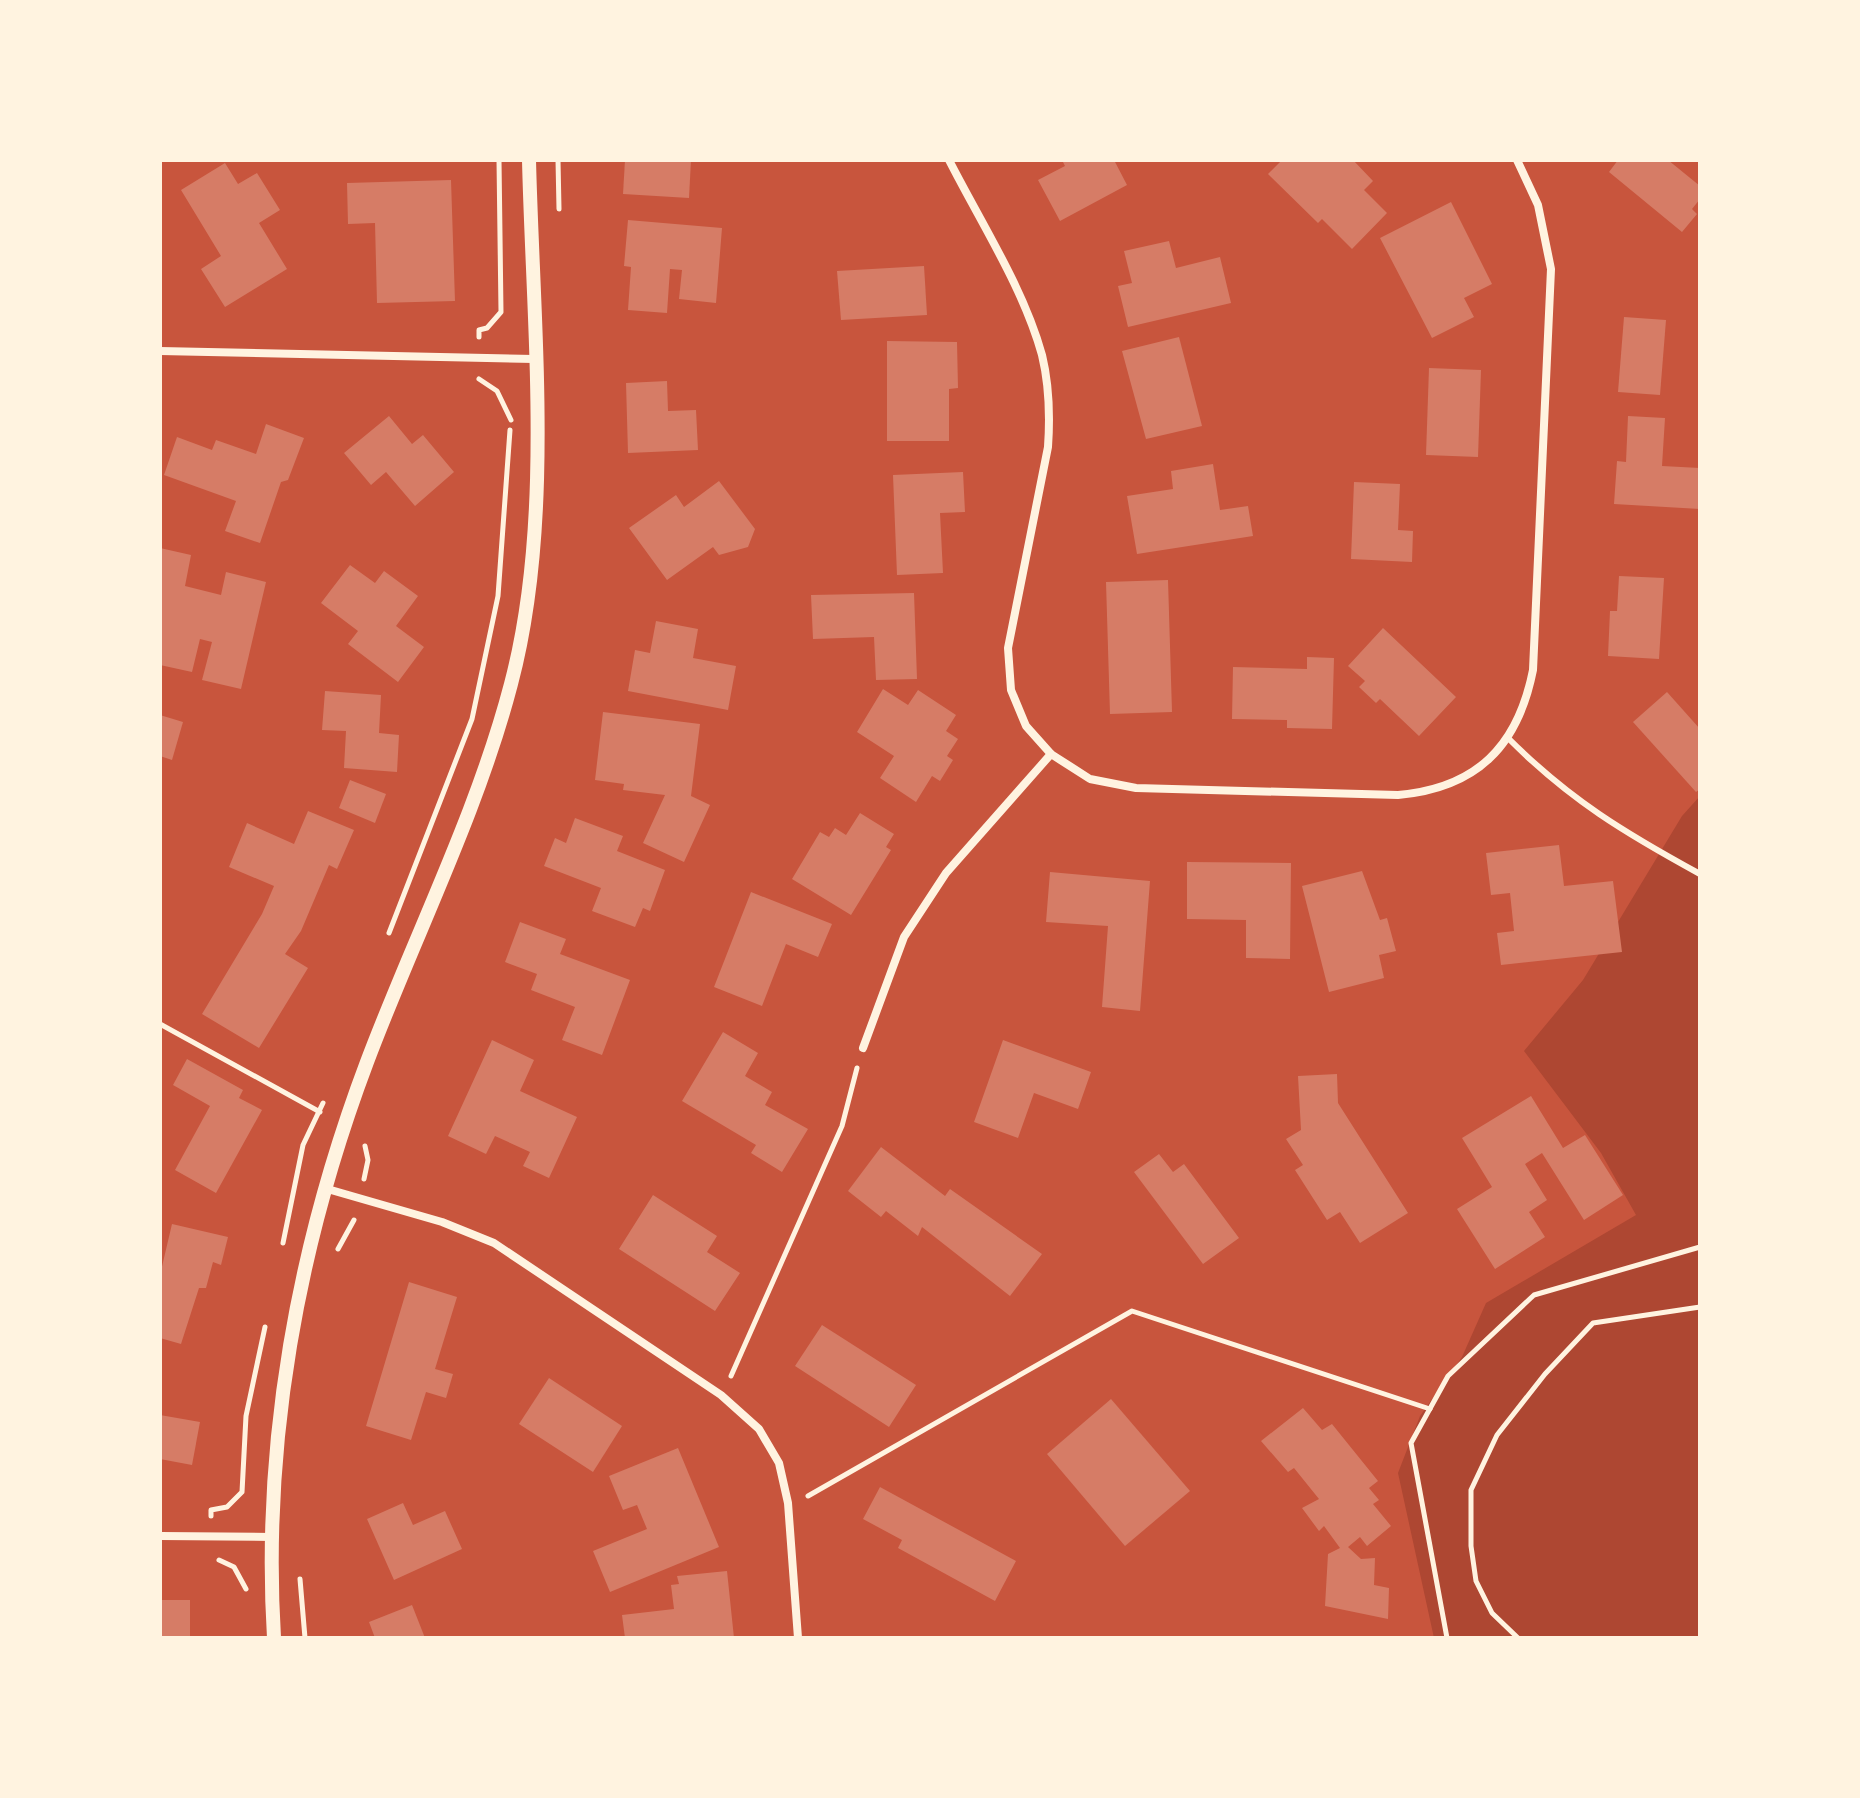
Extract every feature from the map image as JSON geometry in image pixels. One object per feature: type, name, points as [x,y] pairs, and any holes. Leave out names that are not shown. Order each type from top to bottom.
[{"type":"street","points":[[274,1638],[272,1537],[281,1407],[294,1319],[324,1188],[365,1066],[481,774],[511,684],[529,594],[537,504],[529,160]]},
{"type":"street","points":[[949,160],[1022,302],[1042,356],[1050,416],[1048,447],[1008,648],[1011,690],[1026,726],[1051,754],[1090,779],[1136,788],[1398,795],[1432,792],[1449,786],[1496,754],[1509,739],[1526,705],[1533,670],[1551,269],[1538,205],[1517,160]]},
{"type":"street","points":[[160,351],[534,359]]},
{"type":"street","points":[[863,1048],[904,937],[946,873],[1051,754]]},
{"type":"street","points":[[324,1188],[442,1222],[494,1243],[721,1395],[759,1429],[779,1463],[788,1503],[798,1638]]},
{"type":"street","points":[[160,1536],[272,1537]]},
{"type":"lane","points":[[1509,739],[1540,770],[1610,824],[1700,874]]},
{"type":"path","points":[[479,330],[487,328],[501,312],[499,160]]},
{"type":"path","points":[[387,939],[472,719],[498,596],[511,420],[497,391],[480,381]]},
{"type":"path","points":[[160,1024],[345,1126]]},
{"type":"path","points":[[721,1395],[842,1126],[863,1048]]},
{"type":"path","points":[[281,1250],[303,1145],[325,1100]]},
{"type":"path","points":[[335,1261],[339,1246],[352,1226],[368,1160]]},
{"type":"path","points":[[1447,1638],[1411,1443],[1448,1376],[1534,1295],[1700,1247]]},
{"type":"path","points":[[1518,1638],[1492,1613],[1476,1581],[1471,1546],[1471,1490],[1497,1435],[1545,1374],[1593,1323],[1700,1307]]},
{"type":"path","points":[[788,1503],[809,1496],[1132,1311],[1430,1409]]},
{"type":"path","points":[[211,1510],[227,1507],[242,1492],[246,1416],[265,1325]]},
{"type":"path","points":[[210,1556],[234,1567],[247,1590]]},
{"type":"path","points":[[299,1567],[305,1638]]},
{"type":"shaded area","points":[[1700,796],[1700,1638],[1434,1638],[1398,1473],[1420,1416],[1462,1357],[1486,1303],[1636,1215],[1601,1153],[1524,1051],[1583,980],[1682,816]]},
{"type":"building","points":[[625,160],[691,160],[689,198],[623,194]]},
{"type":"building","points":[[1062,160],[1114,160],[1127,185],[1060,221],[1038,180],[1065,166]]},
{"type":"building","points":[[1282,160],[1353,160],[1373,181],[1364,190],[1387,213],[1352,249],[1322,219],[1318,223],[1268,174]]},
{"type":"building","points":[[1618,160],[1668,160],[1700,186],[1700,199],[1692,209],[1697,214],[1682,232],[1609,172]]},
{"type":"building","points":[[225,163],[238,184],[257,173],[280,210],[259,223],[287,269],[225,307],[201,269],[221,256],[181,190]]},
{"type":"building","points":[[451,180],[455,301],[377,303],[375,223],[348,224],[347,183]]},
{"type":"building","points":[[1451,202],[1492,284],[1464,298],[1474,317],[1432,338],[1380,238]]},
{"type":"building","points":[[628,220],[722,228],[716,303],[679,299],[682,270],[670,269],[667,313],[628,310],[631,267],[624,266]]},
{"type":"building","points":[[1169,241],[1176,268],[1220,257],[1231,303],[1128,327],[1118,286],[1132,283],[1124,251]]},
{"type":"building","points":[[924,266],[927,315],[841,320],[837,271]]},
{"type":"building","points":[[1624,317],[1666,320],[1660,395],[1618,392]]},
{"type":"building","points":[[1179,337],[1202,426],[1146,439],[1122,351]]},
{"type":"building","points":[[887,341],[957,342],[958,388],[949,389],[949,441],[887,441]]},
{"type":"building","points":[[1429,368],[1481,370],[1478,457],[1426,455]]},
{"type":"building","points":[[667,381],[668,411],[696,410],[698,450],[628,453],[626,383]]},
{"type":"building","points":[[389,416],[412,444],[423,435],[454,472],[415,506],[386,472],[371,485],[344,453]]},
{"type":"building","points":[[1628,416],[1665,418],[1662,466],[1700,468],[1700,509],[1614,504],[1617,461],[1626,462]]},
{"type":"building","points":[[266,424],[304,438],[288,480],[281,482],[260,543],[225,531],[236,501],[164,475],[177,437],[212,450],[216,440],[256,454]]},
{"type":"building","points":[[1213,464],[1220,510],[1248,506],[1253,536],[1137,554],[1127,496],[1173,489],[1171,471]]},
{"type":"building","points":[[963,472],[965,512],[940,513],[943,573],[897,575],[893,475]]},
{"type":"building","points":[[719,481],[755,529],[748,547],[719,555],[713,547],[667,580],[629,528],[676,495],[684,507]]},
{"type":"building","points":[[1354,482],[1400,484],[1398,530],[1413,531],[1412,562],[1351,559]]},
{"type":"building","points":[[160,548],[191,555],[185,586],[221,595],[226,572],[266,582],[241,689],[202,680],[212,642],[200,639],[192,672],[160,665]]},
{"type":"building","points":[[350,565],[375,583],[384,571],[418,596],[396,626],[424,647],[398,682],[348,644],[358,631],[321,603]]},
{"type":"building","points":[[1619,576],[1664,578],[1659,659],[1608,656],[1610,611],[1617,611]]},
{"type":"building","points":[[1168,580],[1172,712],[1110,714],[1106,582]]},
{"type":"building","points":[[914,593],[917,679],[876,680],[874,637],[813,639],[811,595]]},
{"type":"building","points":[[656,621],[698,629],[693,658],[736,666],[728,710],[628,691],[635,650],[650,653]]},
{"type":"building","points":[[1383,628],[1456,697],[1419,736],[1380,699],[1376,703],[1359,687],[1365,681],[1348,666]]},
{"type":"building","points":[[1307,657],[1334,658],[1332,729],[1287,728],[1287,720],[1232,719],[1233,667],[1307,669]]},
{"type":"building","points":[[883,689],[908,705],[918,690],[956,715],[946,731],[958,739],[947,756],[953,760],[940,781],[932,776],[916,802],[880,778],[894,756],[857,732]]},
{"type":"building","points":[[325,691],[381,695],[379,733],[399,735],[397,772],[344,768],[346,731],[322,730]]},
{"type":"building","points":[[1667,692],[1700,729],[1700,789],[1696,792],[1633,722]]},
{"type":"building","points":[[603,712],[700,724],[691,796],[710,805],[684,862],[643,843],[665,795],[623,790],[624,784],[595,780]]},
{"type":"building","points":[[160,715],[183,722],[172,760],[160,756]]},
{"type":"building","points":[[350,780],[386,794],[375,823],[339,808]]},
{"type":"building","points":[[308,811],[354,830],[337,869],[329,865],[301,931],[285,954],[308,968],[259,1048],[202,1014],[262,914],[274,886],[229,867],[247,823],[294,844]]},
{"type":"building","points":[[860,813],[894,834],[886,847],[891,850],[851,915],[792,879],[820,832],[829,837],[835,828],[846,835]]},
{"type":"building","points":[[575,818],[623,836],[617,851],[665,870],[650,911],[643,908],[635,927],[592,911],[601,888],[544,866],[555,838],[566,843]]},
{"type":"building","points":[[1559,845],[1564,886],[1613,881],[1622,952],[1501,965],[1497,933],[1514,931],[1510,893],[1491,895],[1486,853]]},
{"type":"building","points":[[1187,862],[1291,863],[1290,959],[1246,958],[1246,920],[1187,919]]},
{"type":"building","points":[[1362,871],[1380,920],[1387,918],[1396,951],[1379,955],[1384,978],[1329,992],[1302,886]]},
{"type":"building","points":[[1050,872],[1150,881],[1140,1011],[1102,1007],[1108,926],[1046,922]]},
{"type":"building","points":[[751,892],[832,924],[818,957],[786,944],[762,1006],[714,987]]},
{"type":"building","points":[[520,922],[566,939],[560,954],[630,980],[602,1055],[562,1040],[575,1007],[531,990],[537,974],[505,962]]},
{"type":"building","points":[[723,1032],[758,1053],[745,1076],[772,1092],[765,1105],[808,1129],[782,1172],[751,1153],[756,1145],[682,1101]]},
{"type":"building","points":[[492,1040],[534,1060],[520,1091],[577,1117],[549,1178],[523,1166],[530,1152],[495,1136],[486,1154],[448,1136]]},
{"type":"building","points":[[1003,1040],[1091,1072],[1078,1109],[1034,1093],[1018,1138],[974,1122]]},
{"type":"building","points":[[187,1059],[243,1090],[239,1098],[262,1110],[216,1193],[175,1170],[210,1106],[173,1085]]},
{"type":"building","points":[[1337,1074],[1338,1103],[1408,1213],[1360,1243],[1340,1212],[1327,1220],[1295,1170],[1303,1165],[1286,1139],[1301,1130],[1298,1076]]},
{"type":"building","points":[[1531,1096],[1563,1148],[1585,1135],[1623,1195],[1584,1220],[1542,1153],[1525,1164],[1547,1200],[1529,1212],[1545,1237],[1495,1269],[1457,1209],[1492,1187],[1462,1138]]},
{"type":"building","points":[[881,1147],[945,1196],[950,1189],[1042,1254],[1010,1296],[922,1227],[918,1236],[886,1211],[881,1217],[848,1191]]},
{"type":"building","points":[[1159,1154],[1173,1172],[1184,1164],[1239,1238],[1203,1264],[1134,1172]]},
{"type":"building","points":[[653,1195],[717,1236],[707,1252],[740,1273],[715,1311],[619,1249]]},
{"type":"building","points":[[172,1224],[228,1237],[221,1265],[213,1262],[206,1288],[199,1288],[181,1344],[160,1338],[160,1275]]},
{"type":"building","points":[[409,1282],[457,1297],[435,1369],[453,1374],[446,1398],[426,1392],[411,1440],[366,1426]]},
{"type":"building","points":[[822,1325],[916,1385],[889,1427],[795,1366]]},
{"type":"building","points":[[549,1378],[622,1426],[593,1472],[519,1424]]},
{"type":"building","points":[[1111,1399],[1190,1491],[1125,1546],[1047,1454]]},
{"type":"building","points":[[1303,1408],[1322,1430],[1332,1424],[1378,1481],[1369,1488],[1379,1500],[1373,1504],[1391,1526],[1367,1546],[1360,1537],[1348,1547],[1361,1559],[1375,1558],[1374,1585],[1389,1588],[1388,1619],[1325,1606],[1328,1554],[1340,1548],[1324,1526],[1319,1531],[1302,1508],[1319,1499],[1294,1468],[1288,1472],[1261,1441]]},
{"type":"building","points":[[160,1415],[200,1422],[192,1465],[160,1459]]},
{"type":"building","points":[[678,1448],[719,1547],[610,1592],[593,1551],[647,1529],[637,1505],[623,1510],[609,1476]]},
{"type":"building","points":[[880,1487],[1016,1561],[995,1601],[898,1548],[902,1540],[863,1519]]},
{"type":"building","points":[[403,1503],[413,1525],[445,1511],[462,1549],[394,1580],[367,1519]]},
{"type":"building","points":[[727,1571],[734,1638],[625,1638],[622,1615],[674,1609],[671,1585],[679,1584],[677,1576]]},
{"type":"building","points":[[160,1600],[190,1600],[190,1638],[160,1638]]},
{"type":"building","points":[[412,1605],[425,1638],[375,1638],[369,1622]]}]
